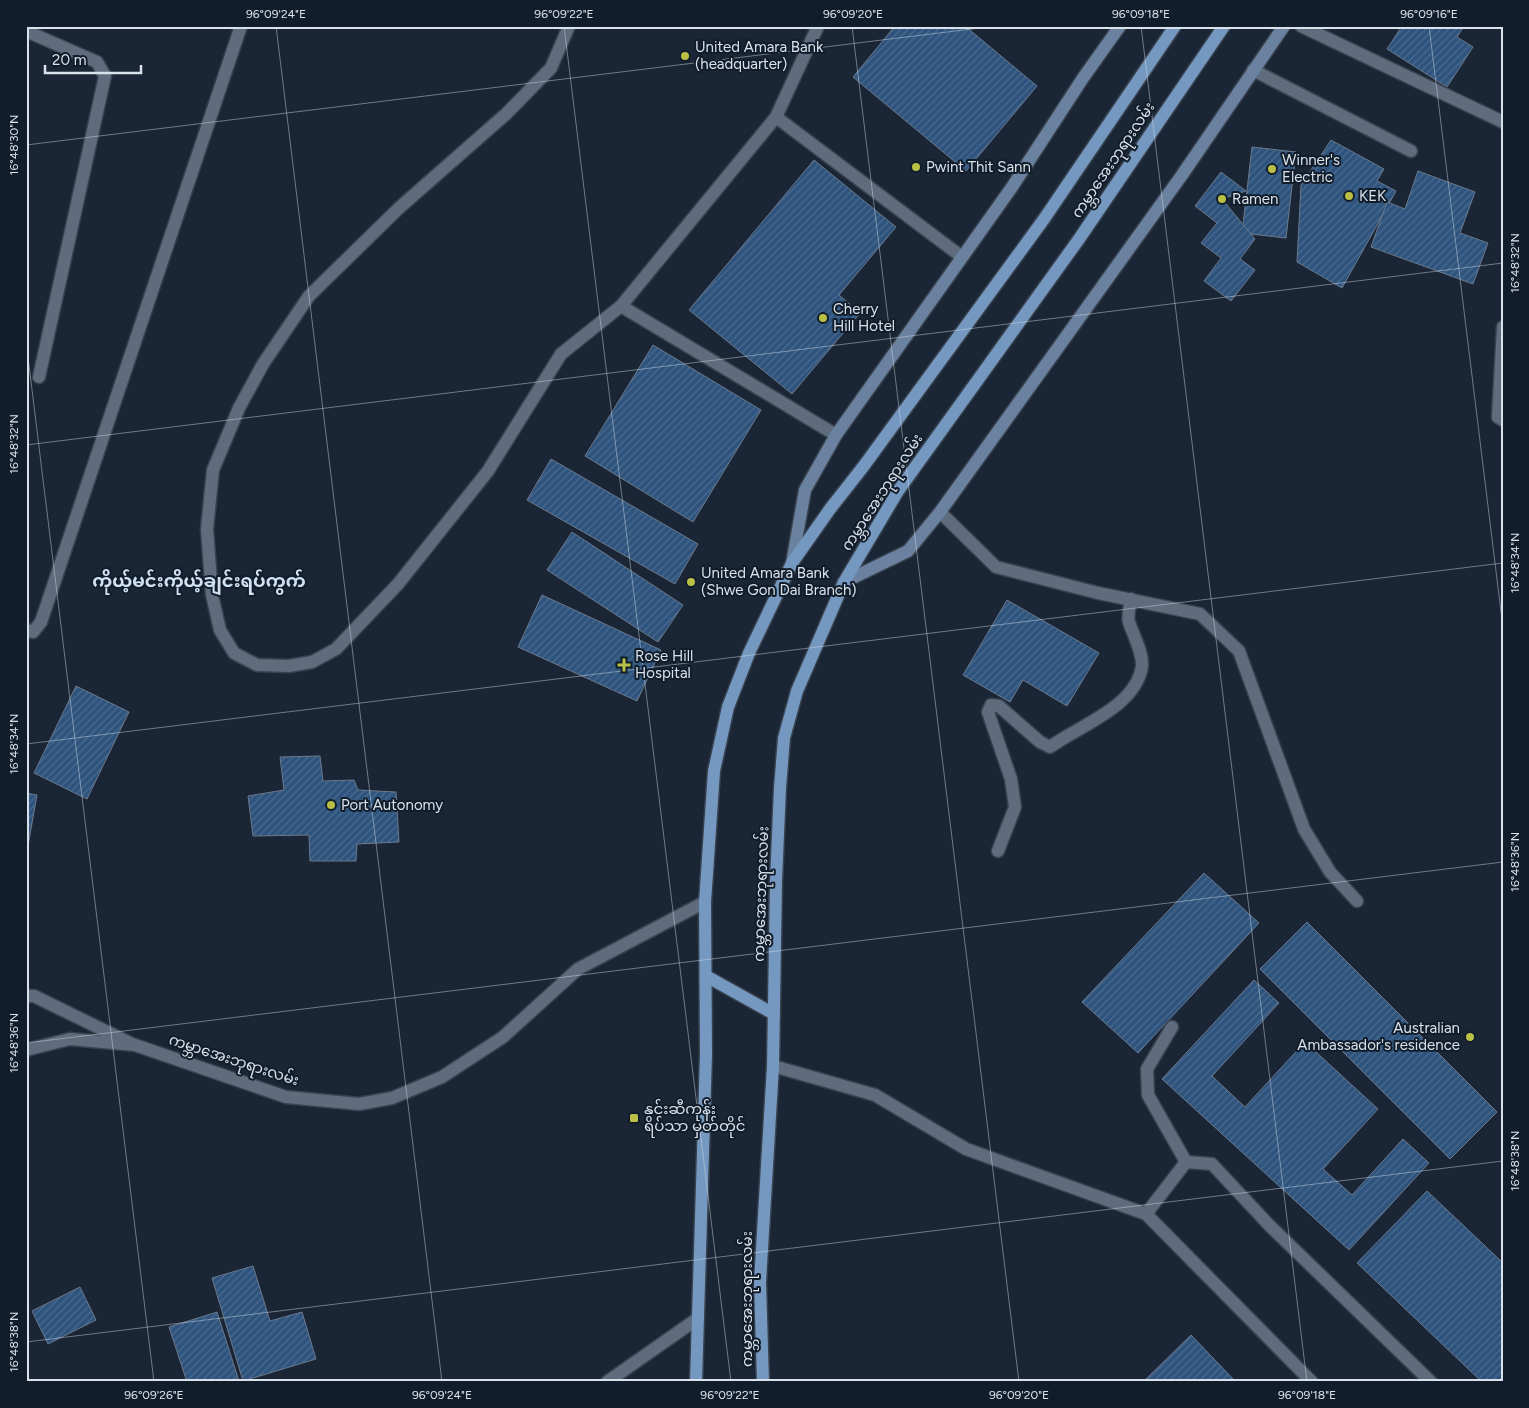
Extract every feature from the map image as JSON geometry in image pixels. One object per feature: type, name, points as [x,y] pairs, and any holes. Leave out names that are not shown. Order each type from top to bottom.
[{"type":"main road","points":[[792,563],[805,490],[836,435],[1012,187],[1083,78],[1120,26]]},
{"type":"main road","name":"ကမ္ဘာအေးဘုရားလမ်း","points":[[696,1382],[706,1064],[705,902],[714,771],[728,707],[749,653],[792,563],[1044,220],[1175,26]]},
{"type":"main road","name":"ကမ္ဘာအေးဘုရားလမ်း","points":[[763,1382],[760,1282],[773,1066],[776,881],[784,738],[797,692],[844,582],[898,491],[1079,240],[1224,26]]},
{"type":"main road","points":[[844,582],[908,551],[940,512],[1176,183],[1284,26]]},
{"type":"main road","points":[[706,976],[774,1014]]},
{"type":"street","points":[[26,630],[33,632],[41,622],[241,26]]},
{"type":"street","points":[[569,26],[551,68],[506,114],[399,208],[309,296],[263,364],[239,408],[213,470],[207,528],[212,595],[220,630],[234,653],[257,665],[289,666],[312,662],[336,649],[398,584],[488,471],[561,354],[621,306],[776,117],[818,26]]},
{"type":"street","points":[[1301,26],[1503,122]]},
{"type":"street","points":[[26,31],[97,62],[105,76],[38,377]]},
{"type":"street","points":[[1253,70],[1411,151]]},
{"type":"street","points":[[776,117],[962,257]]},
{"type":"street","points":[[621,306],[836,435]]},
{"type":"street","points":[[1503,327],[1498,417],[1503,420]]},
{"type":"street","points":[[940,512],[996,567],[1200,614],[1239,651],[1304,829],[1330,872],[1357,901]]},
{"type":"street","points":[[998,850],[1015,807],[1011,779],[988,712],[991,705],[999,706],[1040,742],[1050,747],[1117,707],[1134,687],[1142,665],[1137,641],[1128,620],[1131,599]]},
{"type":"street","name":"ကမ္ဘာအေးဘုရားလမ်း","points":[[26,1050],[70,1039],[135,1045],[286,1097],[359,1104],[392,1098],[442,1077],[503,1037],[578,970],[705,902]]},
{"type":"street","points":[[26,996],[34,996],[135,1045]]},
{"type":"street","points":[[1172,1027],[1147,1069],[1148,1095],[1186,1162]]},
{"type":"street","points":[[773,1066],[875,1095],[966,1149],[1146,1214],[1312,1382]]},
{"type":"street","points":[[1146,1214],[1186,1162]]},
{"type":"street","points":[[1186,1162],[1212,1164],[1269,1225],[1431,1382]]},
{"type":"street","points":[[607,1382],[697,1319]]},
{"type":"building","points":[[895,26],[965,26],[1037,86],[966,171],[853,77]]},
{"type":"building","points":[[1402,26],[1464,26],[1457,37],[1473,47],[1447,87],[1387,49]]},
{"type":"building","points":[[1331,140],[1384,169],[1377,181],[1396,191],[1342,288],[1297,262],[1301,185]]},
{"type":"building","points":[[1252,147],[1296,152],[1286,238],[1242,233]]},
{"type":"building","points":[[814,160],[896,227],[839,295],[860,313],[792,394],[689,310]]},
{"type":"building","points":[[1418,171],[1475,192],[1460,233],[1488,243],[1473,284],[1371,247],[1387,202],[1405,209]]},
{"type":"building","points":[[1221,172],[1246,191],[1222,199],[1255,239],[1240,259],[1255,270],[1231,301],[1204,281],[1221,258],[1201,243],[1217,223],[1195,206]]},
{"type":"building","points":[[653,345],[761,410],[693,522],[585,456]]},
{"type":"building","points":[[551,459],[698,544],[675,584],[527,500]]},
{"type":"building","points":[[572,532],[683,605],[658,642],[547,570]]},
{"type":"building","points":[[542,595],[661,650],[637,701],[518,647]]},
{"type":"building","points":[[1007,600],[1099,653],[1067,706],[1023,680],[1010,702],[963,675]]},
{"type":"building","points":[[76,686],[129,712],[87,799],[34,773]]},
{"type":"building","points":[[320,756],[323,781],[354,780],[358,790],[396,792],[399,842],[357,844],[356,861],[310,861],[309,835],[253,836],[248,796],[284,790],[280,757]]},
{"type":"building","points":[[26,793],[37,795],[26,857]]},
{"type":"building","points":[[1204,873],[1259,923],[1138,1053],[1082,1002]]},
{"type":"building","points":[[1307,922],[1497,1112],[1450,1159],[1260,969]]},
{"type":"building","points":[[1254,980],[1279,1003],[1212,1076],[1245,1107],[1305,1042],[1378,1109],[1323,1169],[1352,1195],[1403,1139],[1429,1163],[1349,1250],[1162,1079]]},
{"type":"building","points":[[1427,1191],[1503,1263],[1503,1382],[1482,1382],[1357,1263]]},
{"type":"building","points":[[253,1266],[270,1321],[302,1312],[316,1359],[243,1381],[212,1278]]},
{"type":"building","points":[[80,1287],[96,1320],[48,1344],[32,1311]]},
{"type":"building","points":[[217,1312],[239,1381],[187,1382],[169,1327]]},
{"type":"building","points":[[1191,1335],[1236,1382],[1149,1382],[1146,1379]]},
{"type":"place","name":"United Amara Bank (headquarter)","points":[[685,56]]},
{"type":"place","name":"Pwint Thit Sann","points":[[916,167]]},
{"type":"place","name":"Winner's Electric","points":[[1272,169]]},
{"type":"place","name":"KEK","points":[[1349,196]]},
{"type":"place","name":"Ramen","points":[[1222,199]]},
{"type":"place","name":"Cherry Hill Hotel","points":[[823,318]]},
{"type":"place","name":"United Amara Bank (Shwe Gon Dai Branch)","points":[[691,582]]},
{"type":"place","name":"Rose Hill Hospital","points":[[624,665]]},
{"type":"place","name":"Port Autonomy","points":[[331,805]]},
{"type":"place","name":"Australian Ambassador's residence","points":[[1470,1037]]},
{"type":"place","name":"နှင်းဆီကုန်း ရိပ်သာ မှတ်တိုင်","points":[[634,1118]]},
{"type":"district","name":"ကိုယ့်မင်းကိုယ့်ချင်းရပ်ကွက်","points":[[199,581]]}]
